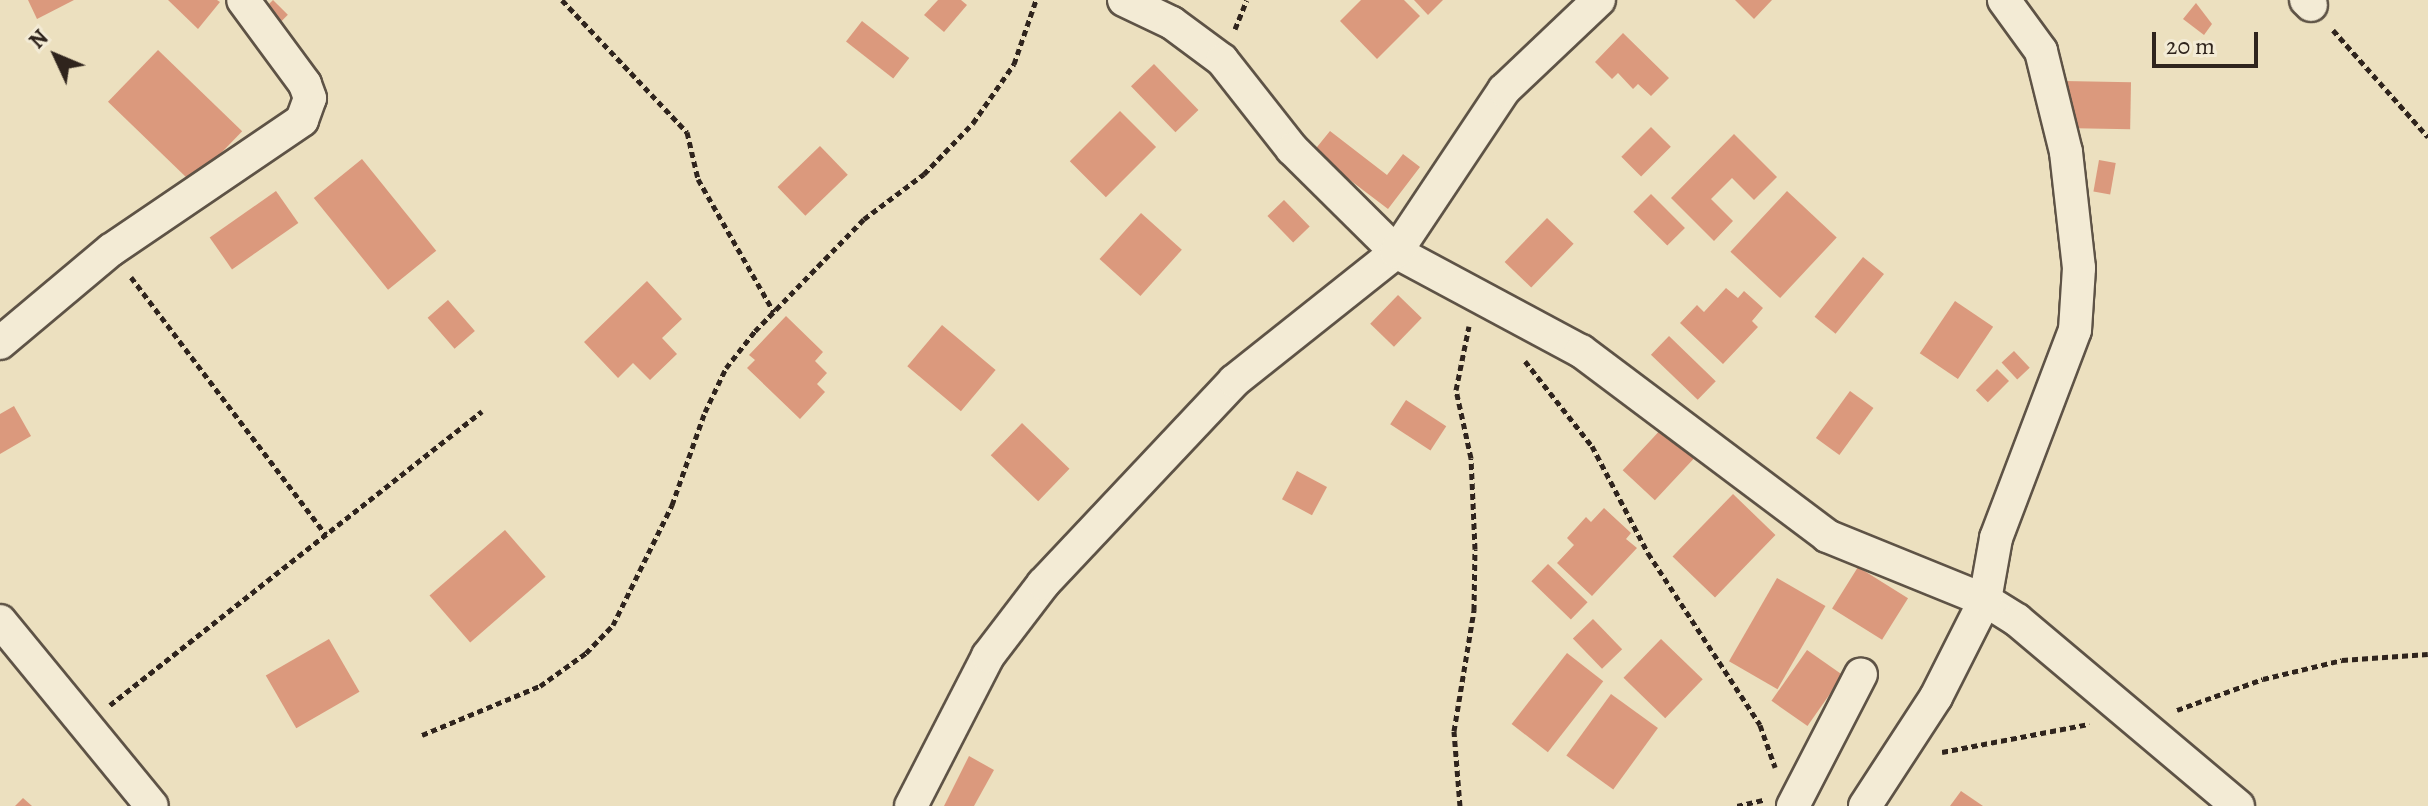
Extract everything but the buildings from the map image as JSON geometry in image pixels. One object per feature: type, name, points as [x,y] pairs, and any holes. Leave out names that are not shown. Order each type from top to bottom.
[{"type":"street","points":[[0,343],[111,250],[302,120],[310,98],[305,84],[243,0]]},
{"type":"street","points":[[1124,0],[1172,23],[1222,60],[1292,149],[1396,252],[1488,304],[1581,351],[1827,536],[1985,600],[2017,620],[2238,806]]},
{"type":"street","points":[[911,806],[988,656],[1043,584],[1234,381],[1396,252],[1504,90],[1599,0]]},
{"type":"street","points":[[1865,806],[1936,697],[1985,600],[1996,538],[2075,330],[2079,268],[2066,152],[2041,51],[2004,0]]},
{"type":"street","points":[[0,621],[87,723],[152,806]]},
{"type":"street","points":[[1787,794],[1861,674]]},
{"type":"path","points":[[562,0],[687,132],[698,179],[774,312]]},
{"type":"path","points":[[422,735],[540,686],[586,653],[613,625],[672,505],[705,412],[726,368],[774,312],[864,219],[924,174],[973,123],[1014,64],[1036,0]]},
{"type":"path","points":[[2309,2],[2428,137]]},
{"type":"path","points":[[111,250],[326,535]]},
{"type":"path","points":[[1488,304],[1516,349],[1592,446],[1648,553],[1760,725],[1787,794]]},
{"type":"path","points":[[1460,806],[1454,731],[1474,610],[1475,549],[1471,458],[1456,390],[1488,304]]},
{"type":"path","points":[[87,723],[482,411]]},
{"type":"path","points":[[1891,762],[2082,724],[2140,723],[2263,679],[2342,660],[2428,654]]}]
